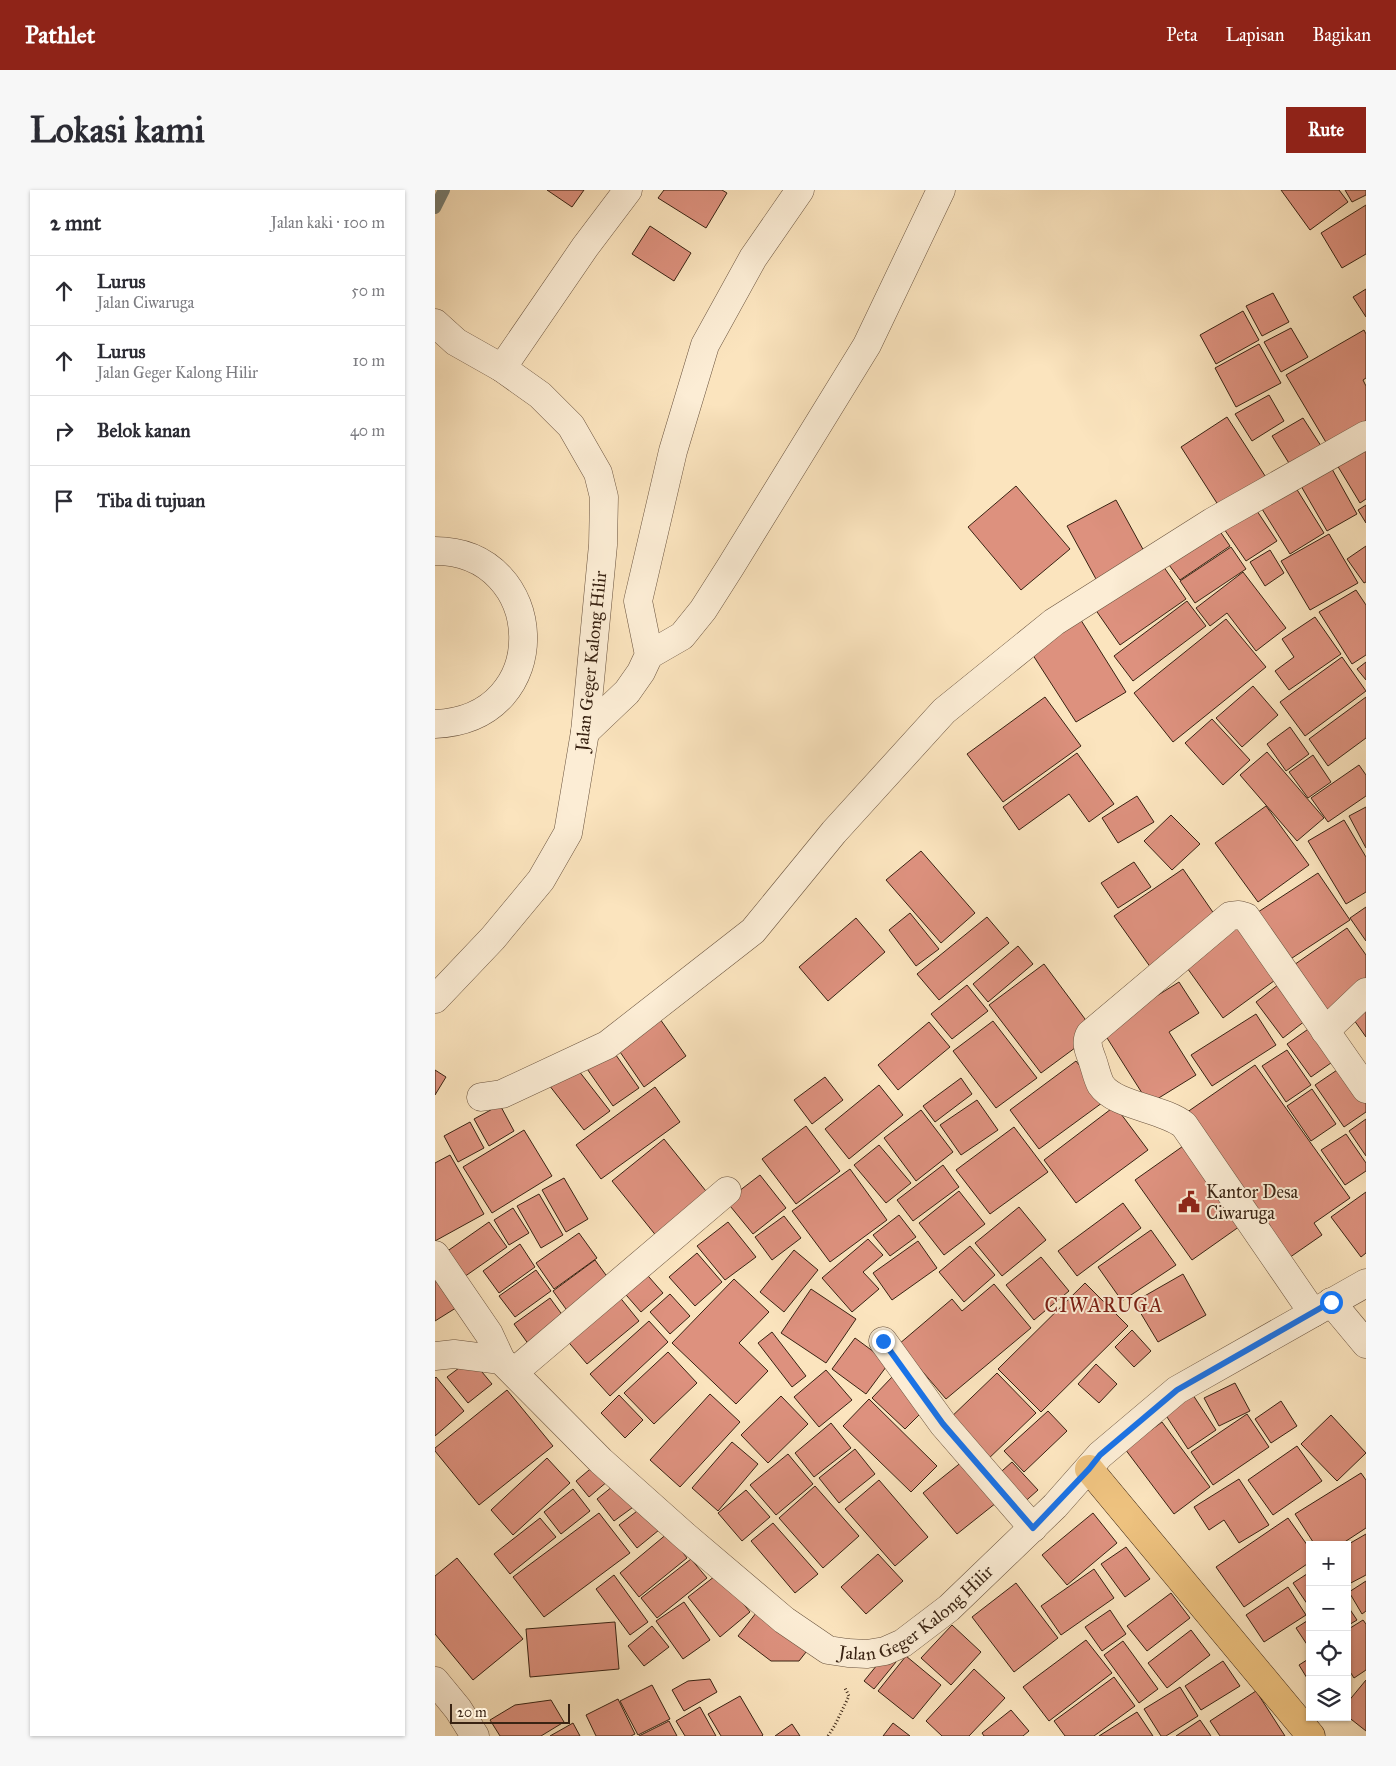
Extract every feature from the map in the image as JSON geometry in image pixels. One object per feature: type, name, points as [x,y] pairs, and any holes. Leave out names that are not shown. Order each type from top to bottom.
[{"type":"main road","points":[[1089,1469],[1311,1736]]},
{"type":"street","points":[[502,368],[585,247],[628,190]]},
{"type":"street","points":[[649,655],[638,601],[673,451],[705,345],[753,258],[800,190]]},
{"type":"street","points":[[585,732],[627,692],[641,672],[649,655],[682,636],[703,610],[867,345],[941,190]]},
{"type":"street","name":"Jalan Geger Kalong Hilir","points":[[435,323],[446,348],[502,368],[540,395],[571,426],[598,473],[604,497],[603,545],[585,732],[568,833],[541,880],[493,938],[435,999]]},
{"type":"street","points":[[481,1097],[502,1094],[607,1045],[753,931],[834,832],[944,711],[1054,622],[1212,522],[1366,435]]},
{"type":"street","points":[[435,551],[448,551],[474,559],[497,574],[513,596],[523,622],[523,649],[516,676],[500,698],[478,714],[452,723],[435,724]]},
{"type":"street","points":[[1366,1089],[1245,918],[1235,915],[1230,916],[1215,928],[1090,1034],[1087,1039],[1101,1085],[1120,1099],[1177,1119],[1184,1125],[1322,1308],[1366,1344]]},
{"type":"street","points":[[1325,1031],[1366,992]]},
{"type":"street","points":[[435,1356],[455,1354],[508,1366],[727,1191]]},
{"type":"street","name":"Jalan Geger Kalong Hilir","points":[[435,1255],[489,1334],[508,1366],[601,1462],[784,1620],[828,1650],[867,1654],[885,1651],[903,1643],[949,1608],[1033,1528],[1100,1455],[1177,1390],[1366,1283]]},
{"type":"street","points":[[883,1341],[943,1424],[1033,1528]]},
{"type":"street","points":[[435,1681],[458,1709],[475,1736]]},
{"type":"path","points":[[828,1650],[849,1696],[835,1726],[828,1736]]},
{"type":"building","points":[[547,190],[584,190],[572,207]]},
{"type":"building","points":[[664,190],[722,190],[727,193],[706,228],[658,198]]},
{"type":"building","points":[[1281,190],[1339,190],[1348,202],[1310,230]]},
{"type":"building","points":[[1345,190],[1366,190],[1366,195],[1352,202]]},
{"type":"building","points":[[1366,205],[1366,254],[1342,268],[1321,233]]},
{"type":"building","points":[[650,226],[691,253],[674,281],[632,254]]},
{"type":"building","points":[[1366,289],[1366,317],[1353,297]]},
{"type":"building","points":[[1273,293],[1289,322],[1262,336],[1246,306]]},
{"type":"building","points":[[1243,311],[1259,340],[1216,364],[1200,335]]},
{"type":"building","points":[[1291,328],[1308,357],[1281,372],[1264,342]]},
{"type":"building","points":[[1364,330],[1366,334],[1366,378],[1363,380],[1366,386],[1366,421],[1327,444],[1286,375]]},
{"type":"building","points":[[1259,344],[1281,383],[1236,407],[1215,368]]},
{"type":"building","points":[[1269,395],[1284,421],[1252,441],[1235,414]]},
{"type":"building","points":[[1227,417],[1269,482],[1222,511],[1181,447]]},
{"type":"building","points":[[1303,418],[1323,449],[1292,468],[1272,436]]},
{"type":"building","points":[[1366,440],[1366,499],[1360,503],[1334,460]]},
{"type":"building","points":[[1332,469],[1357,514],[1327,531],[1301,486]]},
{"type":"building","points":[[1016,486],[1070,549],[1021,590],[968,527]]},
{"type":"building","points":[[1296,488],[1324,533],[1290,554],[1262,509]]},
{"type":"building","points":[[1116,500],[1145,553],[1096,579],[1067,526]]},
{"type":"building","points":[[1253,505],[1277,541],[1246,561],[1222,526]]},
{"type":"building","points":[[1366,505],[1366,523],[1358,510]]},
{"type":"building","points":[[1215,524],[1230,546],[1180,580],[1164,558]]},
{"type":"building","points":[[1329,534],[1358,583],[1310,610],[1281,561]]},
{"type":"building","points":[[1366,546],[1366,582],[1364,583],[1347,559]]},
{"type":"building","points":[[1231,547],[1246,569],[1195,603],[1180,581]]},
{"type":"building","points":[[1270,550],[1284,573],[1265,586],[1250,562]]},
{"type":"building","points":[[1161,563],[1186,599],[1120,645],[1095,609]]},
{"type":"building","points":[[1243,572],[1286,628],[1256,651],[1227,613],[1210,626],[1196,608]]},
{"type":"building","points":[[1356,590],[1366,605],[1366,655],[1352,664],[1319,612]]},
{"type":"building","points":[[1187,601],[1206,626],[1133,681],[1114,656]]},
{"type":"building","points":[[1079,617],[1126,692],[1076,722],[1029,649]]},
{"type":"building","points":[[1315,617],[1341,654],[1289,690],[1275,671],[1294,657],[1282,639]]},
{"type":"building","points":[[1226,619],[1266,667],[1173,742],[1134,693]]},
{"type":"building","points":[[1342,657],[1366,691],[1305,736],[1280,702]]},
{"type":"building","points":[[1366,662],[1366,680],[1357,669]]},
{"type":"building","points":[[1253,686],[1278,715],[1242,747],[1216,718]]},
{"type":"building","points":[[1045,697],[1081,746],[1003,802],[967,754]]},
{"type":"building","points":[[1366,697],[1366,738],[1328,766],[1309,739]]},
{"type":"building","points":[[1212,719],[1250,760],[1223,785],[1185,743]]},
{"type":"building","points":[[1290,727],[1309,754],[1286,771],[1267,744]]},
{"type":"building","points":[[1267,752],[1324,818],[1297,841],[1240,775]]},
{"type":"building","points":[[1077,753],[1114,804],[1089,822],[1069,794],[1019,830],[1003,807]]},
{"type":"building","points":[[1313,755],[1331,782],[1308,798],[1289,772]]},
{"type":"building","points":[[1359,765],[1366,775],[1366,796],[1328,822],[1311,798]]},
{"type":"building","points":[[1137,796],[1154,822],[1118,843],[1102,818]]},
{"type":"building","points":[[1266,806],[1309,865],[1258,902],[1215,843]]},
{"type":"building","points":[[1366,807],[1366,848],[1349,816]]},
{"type":"building","points":[[1171,815],[1200,844],[1172,870],[1144,841]]},
{"type":"building","points":[[1344,820],[1366,857],[1366,892],[1346,904],[1308,841]]},
{"type":"building","points":[[921,851],[975,913],[941,943],[886,880]]},
{"type":"building","points":[[1134,862],[1151,887],[1118,908],[1101,883]]},
{"type":"building","points":[[1183,869],[1219,921],[1151,968],[1114,916]]},
{"type":"building","points":[[1318,873],[1350,920],[1286,962],[1255,914]]},
{"type":"building","points":[[1366,907],[1366,941],[1350,918]]},
{"type":"building","points":[[910,913],[939,949],[916,966],[889,930]]},
{"type":"building","points":[[987,917],[1009,943],[939,1000],[917,974]]},
{"type":"building","points":[[856,918],[885,952],[828,1001],[799,967]]},
{"type":"building","points":[[1240,926],[1278,978],[1223,1018],[1185,965]]},
{"type":"building","points":[[1347,928],[1366,955],[1366,983],[1322,1013],[1291,967]]},
{"type":"building","points":[[1018,946],[1033,964],[988,1002],[973,984]]},
{"type":"building","points":[[1044,964],[1085,1019],[1083,1042],[1041,1073],[989,1005]]},
{"type":"building","points":[[1283,981],[1310,1017],[1283,1038],[1256,1002]]},
{"type":"building","points":[[1179,982],[1199,1013],[1169,1032],[1196,1075],[1149,1104],[1102,1030]]},
{"type":"building","points":[[967,985],[988,1011],[952,1039],[931,1014]]},
{"type":"building","points":[[1366,1002],[1366,1037],[1349,1013]]},
{"type":"building","points":[[1256,1014],[1276,1045],[1212,1086],[1191,1055]]},
{"type":"building","points":[[660,1019],[686,1056],[644,1087],[618,1049]]},
{"type":"building","points":[[993,1021],[1037,1078],[996,1108],[953,1051]]},
{"type":"building","points":[[929,1022],[950,1047],[898,1090],[878,1065]]},
{"type":"building","points":[[1314,1025],[1338,1058],[1311,1077],[1287,1044]]},
{"type":"building","points":[[611,1048],[639,1088],[613,1106],[585,1066]]},
{"type":"building","points":[[1287,1050],[1311,1085],[1286,1102],[1262,1066]]},
{"type":"building","points":[[1076,1061],[1106,1100],[1039,1149],[1010,1110]]},
{"type":"building","points":[[1255,1065],[1350,1198],[1314,1223],[1322,1235],[1286,1260],[1183,1115]]},
{"type":"building","points":[[575,1066],[610,1111],[584,1130],[549,1085]]},
{"type":"building","points":[[1343,1066],[1366,1101],[1366,1112],[1344,1127],[1315,1085]]},
{"type":"building","points":[[435,1070],[446,1077],[435,1095]]},
{"type":"building","points":[[825,1077],[843,1100],[812,1124],[794,1100]]},
{"type":"building","points":[[961,1078],[972,1094],[935,1122],[923,1106]]},
{"type":"building","points":[[879,1085],[903,1115],[849,1159],[825,1129]]},
{"type":"building","points":[[655,1087],[680,1122],[601,1179],[576,1145]]},
{"type":"building","points":[[1312,1089],[1336,1124],[1311,1141],[1287,1106]]},
{"type":"building","points":[[977,1100],[998,1130],[961,1155],[940,1125]]},
{"type":"building","points":[[500,1105],[514,1131],[489,1146],[474,1119]]},
{"type":"building","points":[[1115,1106],[1148,1150],[1076,1203],[1044,1160]]},
{"type":"building","points":[[921,1110],[953,1152],[916,1181],[884,1138]]},
{"type":"building","points":[[1366,1119],[1366,1156],[1349,1131]]},
{"type":"building","points":[[470,1122],[484,1148],[458,1162],[444,1136]]},
{"type":"building","points":[[806,1126],[840,1171],[796,1204],[762,1159]]},
{"type":"building","points":[[1014,1127],[1048,1172],[990,1214],[956,1170]]},
{"type":"building","points":[[524,1130],[552,1176],[492,1213],[463,1167]]},
{"type":"building","points":[[1346,1134],[1366,1163],[1366,1171],[1345,1185],[1321,1150]]},
{"type":"building","points":[[664,1139],[714,1201],[662,1243],[612,1181]]},
{"type":"building","name":"Kantor Desa Ciwaruga","points":[[1186,1144],[1243,1224],[1192,1260],[1135,1180]]},
{"type":"building","points":[[879,1145],[911,1183],[886,1203],[854,1165]]},
{"type":"building","points":[[450,1155],[484,1214],[435,1241],[435,1163]]},
{"type":"building","points":[[943,1165],[959,1187],[913,1221],[897,1200]]},
{"type":"building","points":[[850,1169],[887,1220],[830,1262],[792,1211]]},
{"type":"building","points":[[760,1175],[786,1208],[753,1234],[726,1201]]},
{"type":"building","points":[[564,1178],[588,1219],[566,1232],[542,1190]]},
{"type":"building","points":[[959,1191],[985,1224],[944,1255],[919,1223]]},
{"type":"building","points":[[1366,1192],[1366,1253],[1361,1257],[1331,1217]]},
{"type":"building","points":[[539,1194],[563,1235],[541,1248],[517,1206]]},
{"type":"building","points":[[1123,1203],[1141,1228],[1077,1276],[1058,1251]]},
{"type":"building","points":[[1019,1207],[1046,1240],[1002,1276],[975,1243]]},
{"type":"building","points":[[513,1208],[529,1233],[509,1245],[494,1220]]},
{"type":"building","points":[[899,1215],[916,1237],[890,1256],[873,1235]]},
{"type":"building","points":[[784,1216],[801,1238],[772,1260],[755,1237]]},
{"type":"building","points":[[489,1222],[507,1247],[464,1277],[446,1252]]},
{"type":"building","points":[[728,1222],[756,1257],[725,1280],[697,1246]]},
{"type":"building","points":[[1151,1230],[1176,1265],[1122,1301],[1098,1267]]},
{"type":"building","points":[[579,1233],[597,1258],[554,1289],[536,1263]]},
{"type":"building","points":[[868,1239],[883,1255],[863,1272],[879,1289],[852,1312],[822,1278]]},
{"type":"building","points":[[918,1241],[937,1268],[892,1300],[873,1273]]},
{"type":"building","points":[[520,1244],[535,1267],[499,1293],[483,1271]]},
{"type":"building","points":[[970,1246],[995,1275],[964,1302],[939,1272]]},
{"type":"building","points":[[794,1250],[818,1270],[784,1312],[760,1292]]},
{"type":"building","points":[[697,1253],[722,1282],[695,1306],[669,1277]]},
{"type":"building","points":[[1041,1257],[1069,1291],[1034,1320],[1006,1285]]},
{"type":"building","points":[[595,1260],[614,1286],[571,1316],[553,1291]]},
{"type":"building","points":[[642,1269],[663,1293],[641,1312],[620,1288]]},
{"type":"building","points":[[536,1270],[551,1291],[515,1317],[499,1296]]},
{"type":"building","points":[[1183,1274],[1206,1315],[1158,1342],[1134,1302]]},
{"type":"building","points":[[435,1279],[459,1306],[435,1321]]},
{"type":"building","points":[[734,1279],[769,1312],[739,1343],[768,1371],[736,1404],[672,1343]]},
{"type":"building","points":[[1085,1283],[1128,1326],[1041,1412],[998,1369]]},
{"type":"building","points":[[994,1284],[1031,1328],[946,1399],[899,1344],[952,1299],[962,1311]]},
{"type":"building","points":[[811,1289],[856,1319],[826,1363],[781,1333]]},
{"type":"building","points":[[670,1294],[690,1316],[670,1334],[650,1312]]},
{"type":"building","points":[[618,1295],[639,1321],[587,1364],[565,1338]]},
{"type":"building","points":[[550,1298],[566,1320],[529,1345],[514,1324]]},
{"type":"building","points":[[649,1321],[668,1342],[610,1396],[590,1374]]},
{"type":"building","points":[[1132,1330],[1151,1351],[1134,1367],[1115,1347]]},
{"type":"building","points":[[772,1332],[806,1376],[792,1387],[758,1343]]},
{"type":"building","points":[[855,1338],[889,1363],[866,1394],[832,1369]]},
{"type":"building","points":[[668,1352],[697,1383],[654,1424],[624,1393]]},
{"type":"building","points":[[467,1362],[477,1366],[492,1384],[468,1403],[447,1377]]},
{"type":"building","points":[[1096,1364],[1117,1384],[1099,1403],[1078,1384]]},
{"type":"building","points":[[826,1370],[852,1400],[819,1427],[794,1397]]},
{"type":"building","points":[[997,1373],[1036,1413],[985,1462],[946,1422]]},
{"type":"building","points":[[893,1376],[926,1408],[905,1429],[872,1398]]},
{"type":"building","points":[[435,1378],[464,1411],[435,1436]]},
{"type":"building","points":[[1235,1383],[1250,1411],[1219,1426],[1204,1398]]},
{"type":"building","points":[[507,1390],[553,1446],[479,1505],[435,1451],[435,1448]]},
{"type":"building","points":[[710,1394],[740,1422],[680,1487],[650,1460]]},
{"type":"building","points":[[619,1395],[643,1420],[625,1438],[601,1413]]},
{"type":"building","points":[[1193,1395],[1216,1430],[1188,1449],[1165,1414]]},
{"type":"building","points":[[781,1396],[808,1424],[768,1463],[741,1435]]},
{"type":"building","points":[[869,1399],[937,1466],[911,1492],[843,1426]]},
{"type":"building","points":[[1281,1401],[1297,1426],[1271,1443],[1255,1419]]},
{"type":"building","points":[[1048,1411],[1067,1431],[1024,1472],[1004,1451]]},
{"type":"building","points":[[1247,1414],[1269,1447],[1213,1485],[1191,1452]]},
{"type":"building","points":[[1331,1415],[1366,1453],[1337,1481],[1301,1444]]},
{"type":"building","points":[[1162,1422],[1210,1487],[1174,1514],[1125,1449]]},
{"type":"building","points":[[831,1423],[851,1448],[814,1477],[795,1453]]},
{"type":"building","points":[[732,1442],[758,1464],[718,1511],[692,1488]]},
{"type":"building","points":[[1297,1446],[1322,1481],[1273,1515],[1248,1480]]},
{"type":"building","points":[[855,1449],[875,1474],[839,1503],[819,1478]]},
{"type":"building","points":[[788,1454],[813,1484],[776,1515],[750,1485]]},
{"type":"building","points":[[968,1457],[1001,1499],[957,1534],[923,1493]]},
{"type":"building","points":[[547,1458],[570,1483],[513,1535],[491,1510]]},
{"type":"building","points":[[1012,1462],[1038,1490],[1020,1506],[994,1478]]},
{"type":"building","points":[[595,1465],[608,1481],[589,1497],[576,1481]]},
{"type":"building","points":[[1361,1473],[1366,1480],[1366,1528],[1346,1541],[1312,1541],[1295,1514]]},
{"type":"building","points":[[1239,1479],[1269,1525],[1239,1543],[1224,1520],[1209,1530],[1194,1507]]},
{"type":"building","points":[[879,1480],[928,1537],[895,1566],[845,1509]]},
{"type":"building","points":[[618,1482],[636,1505],[614,1521],[597,1499]]},
{"type":"building","points":[[815,1486],[859,1536],[823,1568],[779,1518]]},
{"type":"building","points":[[573,1489],[590,1511],[561,1534],[544,1512]]},
{"type":"building","points":[[746,1490],[770,1517],[742,1541],[718,1513]]},
{"type":"building","points":[[641,1508],[659,1530],[637,1548],[619,1525]]},
{"type":"building","points":[[599,1513],[630,1553],[544,1617],[513,1577]]},
{"type":"building","points":[[1093,1513],[1117,1543],[1067,1585],[1042,1555]]},
{"type":"building","points":[[540,1518],[556,1537],[510,1574],[494,1554]]},
{"type":"building","points":[[1288,1518],[1306,1543],[1306,1565],[1244,1607],[1216,1567]]},
{"type":"building","points":[[773,1523],[818,1574],[795,1593],[751,1541]]},
{"type":"building","points":[[668,1533],[687,1558],[639,1597],[620,1573]]},
{"type":"building","points":[[1366,1534],[1366,1575],[1351,1583],[1351,1543]]},
{"type":"building","points":[[1126,1547],[1150,1579],[1125,1597],[1101,1564]]},
{"type":"building","points":[[878,1554],[903,1581],[866,1614],[841,1587]]},
{"type":"building","points":[[457,1558],[523,1639],[473,1680],[435,1634],[435,1576]]},
{"type":"building","points":[[691,1559],[707,1578],[657,1618],[641,1598]]},
{"type":"building","points":[[1094,1569],[1114,1598],[1061,1635],[1041,1606]]},
{"type":"building","points":[[719,1573],[750,1612],[720,1637],[688,1597]]},
{"type":"building","points":[[614,1575],[648,1622],[630,1635],[596,1589]]},
{"type":"building","points":[[1306,1575],[1306,1602],[1293,1583]]},
{"type":"building","points":[[1366,1581],[1366,1611],[1362,1614],[1351,1595],[1351,1591]]},
{"type":"building","points":[[1016,1583],[1058,1638],[1014,1672],[972,1617]]},
{"type":"building","points":[[1288,1587],[1306,1615],[1264,1642],[1246,1615]]},
{"type":"building","points":[[1171,1593],[1190,1618],[1147,1651],[1127,1626]]},
{"type":"building","points":[[684,1602],[710,1640],[683,1659],[656,1621]]},
{"type":"building","points":[[760,1608],[810,1647],[799,1661],[771,1661],[738,1636]]},
{"type":"building","points":[[1110,1610],[1126,1634],[1102,1651],[1085,1627]]},
{"type":"building","points":[[1351,1611],[1357,1620],[1351,1624]]},
{"type":"building","points":[[1363,1620],[1366,1624],[1366,1670],[1354,1678],[1351,1673],[1351,1628]]},
{"type":"building","points":[[615,1622],[619,1669],[530,1677],[526,1629]]},
{"type":"building","points":[[1306,1622],[1306,1643],[1296,1628]]},
{"type":"building","points":[[952,1625],[981,1652],[951,1685],[921,1658]]},
{"type":"building","points":[[652,1626],[669,1647],[644,1666],[628,1646]]},
{"type":"building","points":[[1191,1630],[1210,1655],[1167,1688],[1148,1663]]},
{"type":"building","points":[[1086,1640],[1112,1673],[1049,1721],[1023,1687]]},
{"type":"building","points":[[1123,1641],[1158,1689],[1139,1703],[1104,1655]]},
{"type":"building","points":[[886,1654],[896,1662],[874,1689],[864,1681]]},
{"type":"building","points":[[906,1656],[941,1685],[913,1719],[878,1691]]},
{"type":"building","points":[[1223,1661],[1240,1686],[1201,1710],[1185,1686]]},
{"type":"building","points":[[1306,1661],[1306,1676],[1299,1665]]},
{"type":"building","points":[[974,1669],[1005,1698],[969,1736],[942,1736],[926,1721]]},
{"type":"building","points":[[1114,1677],[1135,1706],[1094,1736],[1065,1736],[1054,1721]]},
{"type":"building","points":[[710,1679],[717,1692],[684,1711],[672,1690],[688,1681]]},
{"type":"building","points":[[1366,1680],[1366,1731],[1351,1719],[1351,1698]]},
{"type":"building","points":[[652,1685],[670,1719],[638,1735],[620,1701]]},
{"type":"building","points":[[1180,1687],[1198,1716],[1166,1736],[1161,1736],[1144,1709]]},
{"type":"building","points":[[1256,1691],[1285,1736],[1220,1736],[1210,1721]]},
{"type":"building","points":[[740,1696],[762,1736],[721,1736],[708,1714]]},
{"type":"building","points":[[618,1699],[635,1734],[631,1736],[596,1736],[586,1715]]},
{"type":"building","points":[[551,1700],[564,1722],[541,1736],[500,1736],[490,1720],[515,1705]]},
{"type":"building","points":[[700,1707],[716,1736],[685,1736],[676,1721]]},
{"type":"building","points":[[1011,1710],[1029,1731],[1023,1736],[984,1736],[982,1733]]},
{"type":"building","points":[[1137,1712],[1153,1736],[1099,1736]]},
{"type":"building","points":[[1200,1720],[1211,1736],[1176,1736]]},
{"type":"building","points":[[669,1721],[677,1736],[639,1736]]},
{"type":"building","points":[[573,1723],[580,1736],[550,1736]]},
{"type":"building","points":[[893,1723],[910,1736],[883,1736]]},
{"type":"building","points":[[792,1724],[800,1736],[775,1736]]},
{"type":"waterway","points":[[435,208],[444,190]]},
{"type":"place","name":"Kantor Desa Ciwaruga","points":[[1189,1202]]},
{"type":"district","name":"CIWARUGA","points":[[1104,1305]]},
{"type":"route","points":[[883,1341],[943,1424],[1033,1528],[1100,1455],[1177,1390],[1331,1302]]}]
